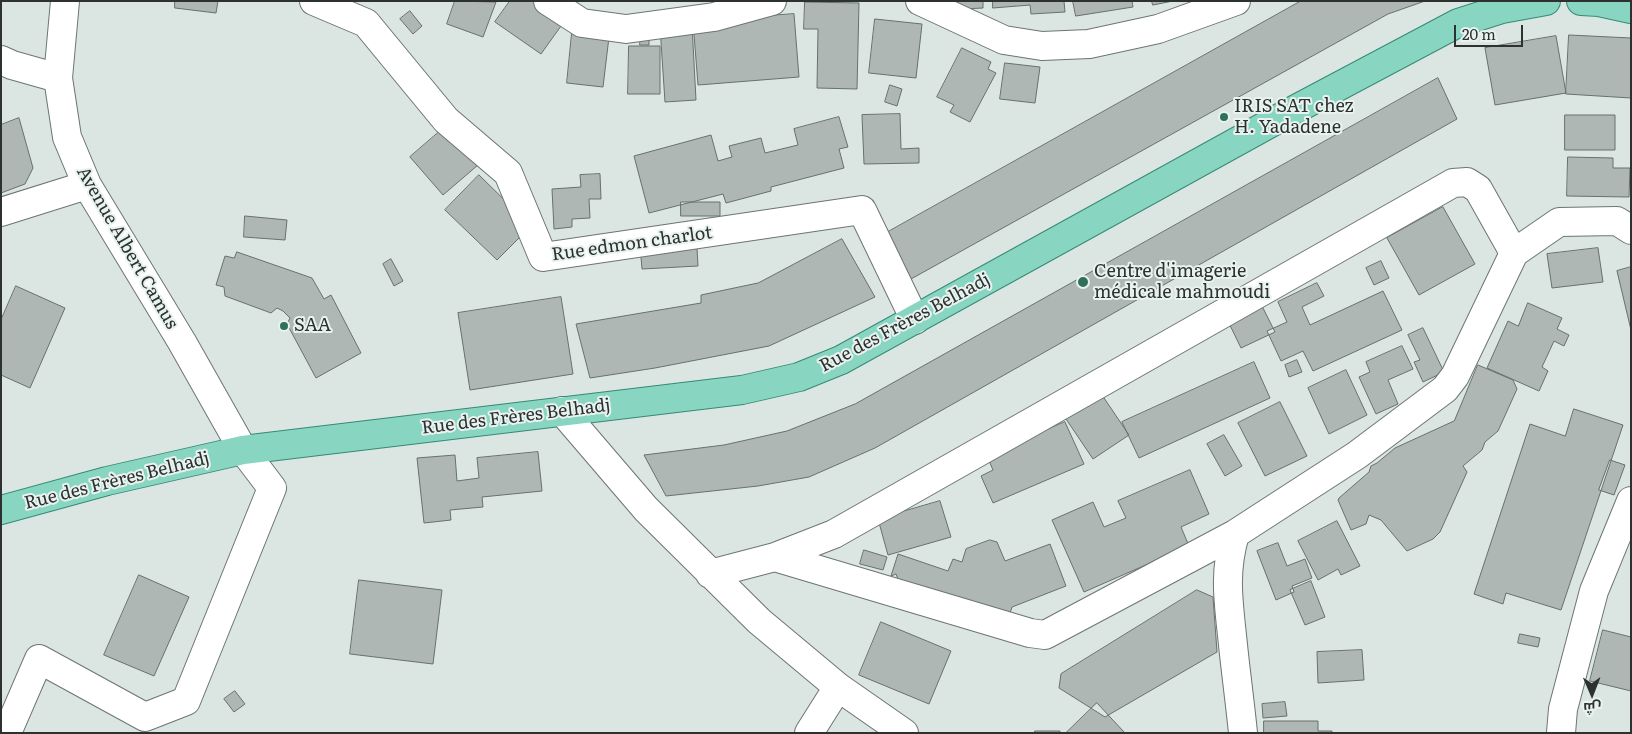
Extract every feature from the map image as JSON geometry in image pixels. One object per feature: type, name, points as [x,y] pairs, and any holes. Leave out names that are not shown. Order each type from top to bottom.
[{"type":"main road","name":"Rue des Frères Belhadj","points":[[1,510],[107,481],[243,450],[742,390],[799,377],[842,360],[1288,113],[1458,23],[1502,9],[1546,1]]},
{"type":"main road","points":[[1581,1],[1599,2],[1631,9]]},
{"type":"street","name":"Avenue Albert Camus","points":[[7,733],[38,659],[145,717],[186,701],[272,488],[243,450],[182,342],[86,185],[67,137],[58,78],[65,1]]},
{"type":"street","name":"Rue edmon charlot","points":[[314,1],[366,23],[446,120],[508,173],[542,257],[862,210],[915,320]]},
{"type":"street","points":[[548,1],[582,23],[626,29],[714,18],[772,1]]},
{"type":"street","points":[[920,1],[1004,40],[1042,46],[1089,44],[1158,29],[1236,1]]},
{"type":"street","points":[[1,60],[58,78]]},
{"type":"street","points":[[710,574],[775,557],[834,534],[1453,184],[1468,182],[1478,189],[1514,253]]},
{"type":"street","points":[[1,212],[86,185]]},
{"type":"street","points":[[775,557],[1030,633],[1045,635],[1235,534],[1357,455],[1445,389],[1455,376],[1514,253],[1559,222],[1618,221],[1631,230]]},
{"type":"street","points":[[562,411],[646,509],[759,621],[838,687],[904,733]]},
{"type":"street","points":[[1561,733],[1563,709],[1594,591],[1631,501]]},
{"type":"street","points":[[1235,534],[1228,562],[1228,595],[1243,733]]},
{"type":"street","points":[[809,733],[838,687]]},
{"type":"building","points":[[175,1],[218,1],[216,13],[175,8]]},
{"type":"building","points":[[455,1],[496,2],[483,37],[447,24]]},
{"type":"building","points":[[510,1],[541,1],[566,19],[541,54],[495,22]]},
{"type":"building","points":[[941,1],[983,1],[983,8],[942,10]]},
{"type":"building","points":[[993,1],[1064,1],[1065,12],[1031,14],[1030,5],[993,8]]},
{"type":"building","points":[[1073,1],[1132,1],[1133,7],[1076,16]]},
{"type":"building","points":[[1152,1],[1173,1],[1153,5]]},
{"type":"building","points":[[1301,1],[1425,1],[1388,14],[911,279],[888,232]]},
{"type":"building","points":[[805,2],[859,3],[857,89],[817,88],[818,29],[804,29]]},
{"type":"building","points":[[410,11],[422,26],[413,34],[400,19]]},
{"type":"building","points":[[794,14],[799,77],[698,85],[693,22]]},
{"type":"building","points":[[875,19],[922,24],[916,78],[869,73]]},
{"type":"building","points":[[692,25],[696,100],[665,102],[660,27]]},
{"type":"building","points":[[641,32],[649,32],[649,45],[640,45]]},
{"type":"building","points":[[572,33],[609,37],[603,87],[567,83]]},
{"type":"building","points":[[1569,35],[1631,38],[1631,98],[1566,94]]},
{"type":"building","points":[[1556,36],[1566,93],[1495,105],[1485,48]]},
{"type":"building","points":[[629,46],[660,46],[660,94],[628,94]]},
{"type":"building","points":[[962,48],[991,62],[988,69],[996,73],[970,122],[950,112],[954,105],[937,97]]},
{"type":"building","points":[[1005,63],[1040,67],[1035,103],[1000,99]]},
{"type":"building","points":[[1438,78],[1457,119],[875,448],[809,477],[758,486],[666,496],[644,455],[724,445],[787,431],[855,404]]},
{"type":"building","points":[[890,85],[902,89],[897,106],[885,102]]},
{"type":"building","points":[[900,114],[901,149],[919,148],[919,163],[864,164],[862,115]]},
{"type":"building","points":[[1565,115],[1615,115],[1615,150],[1565,150]]},
{"type":"building","points":[[839,117],[848,147],[839,149],[844,168],[771,187],[771,191],[726,203],[723,194],[649,213],[634,156],[711,135],[718,161],[732,157],[729,146],[761,138],[765,153],[798,145],[794,129]]},
{"type":"building","points":[[19,118],[33,168],[25,184],[1,193],[1,125]]},
{"type":"building","points":[[446,126],[485,159],[443,195],[410,157]]},
{"type":"building","points":[[1568,157],[1613,158],[1613,168],[1630,168],[1629,197],[1567,196]]},
{"type":"building","points":[[600,174],[601,199],[589,199],[590,218],[572,219],[572,227],[554,229],[552,189],[581,187],[580,175]]},
{"type":"building","points":[[479,175],[531,226],[497,260],[445,210]]},
{"type":"building","points":[[681,202],[720,202],[720,216],[681,216]]},
{"type":"building","points":[[1443,207],[1475,264],[1419,295],[1387,238]]},
{"type":"building","points":[[245,216],[287,220],[285,240],[244,237]]},
{"type":"building","points":[[696,230],[698,266],[642,269],[639,234]]},
{"type":"building","points":[[842,239],[875,297],[769,346],[655,368],[590,378],[576,324],[701,303],[701,295],[758,283]]},
{"type":"building","points":[[1598,248],[1603,282],[1552,288],[1547,254]]},
{"type":"building","points":[[237,252],[312,278],[324,299],[331,295],[361,353],[316,378],[287,324],[290,318],[283,311],[277,308],[271,313],[225,296],[224,287],[216,285],[225,256],[234,258]]},
{"type":"building","points":[[391,259],[403,281],[394,286],[383,264]]},
{"type":"building","points":[[1381,261],[1389,278],[1374,285],[1366,268]]},
{"type":"building","points":[[1631,267],[1631,330],[1617,271]]},
{"type":"building","points":[[1317,283],[1324,296],[1302,307],[1310,325],[1383,291],[1402,330],[1313,371],[1303,351],[1281,361],[1267,331],[1287,322],[1278,302]]},
{"type":"building","points":[[16,286],[65,308],[30,388],[1,375],[1,320]]},
{"type":"building","points":[[561,297],[573,374],[470,390],[458,313]]},
{"type":"building","points":[[1258,298],[1275,332],[1241,348],[1225,315]]},
{"type":"building","points":[[1528,303],[1562,318],[1557,329],[1569,335],[1564,346],[1554,341],[1542,367],[1548,371],[1539,391],[1487,368],[1508,321],[1518,326]]},
{"type":"building","points":[[1423,328],[1444,372],[1423,382],[1414,362],[1420,360],[1408,335]]},
{"type":"building","points":[[1402,346],[1413,369],[1388,380],[1398,404],[1376,414],[1359,377],[1370,372],[1366,362]]},
{"type":"building","points":[[1297,360],[1302,372],[1289,377],[1285,365]]},
{"type":"building","points":[[1254,362],[1270,398],[1139,458],[1122,422]]},
{"type":"building","points":[[1478,365],[1513,380],[1517,389],[1498,431],[1485,442],[1482,450],[1463,466],[1467,472],[1440,532],[1433,539],[1407,551],[1381,520],[1369,515],[1366,524],[1351,530],[1338,500],[1339,498],[1369,472],[1371,466],[1395,448],[1454,421]]},
{"type":"building","points":[[1346,370],[1367,415],[1329,434],[1308,388]]},
{"type":"building","points":[[1100,392],[1129,435],[1093,459],[1064,416]]},
{"type":"building","points":[[1280,402],[1307,456],[1265,476],[1238,423]]},
{"type":"building","points":[[1574,409],[1623,425],[1561,610],[1506,593],[1503,604],[1474,594],[1530,424],[1565,436]]},
{"type":"building","points":[[1065,422],[1084,464],[993,503],[981,476],[993,470],[987,456]]},
{"type":"building","points":[[1224,435],[1242,466],[1225,476],[1207,444]]},
{"type":"building","points":[[538,452],[542,491],[482,497],[483,507],[450,510],[451,520],[424,523],[417,458],[455,455],[457,481],[479,478],[477,458]]},
{"type":"building","points":[[1610,460],[1625,465],[1614,495],[1599,490]]},
{"type":"building","points":[[1190,470],[1209,514],[1181,527],[1189,546],[1084,592],[1052,520],[1093,502],[1104,527],[1126,518],[1118,501]]},
{"type":"building","points":[[940,501],[951,537],[888,555],[878,519]]},
{"type":"building","points":[[1337,521],[1360,566],[1341,575],[1338,569],[1318,580],[1298,541]]},
{"type":"building","points":[[990,540],[997,542],[1005,561],[1050,544],[1066,586],[1012,607],[1007,622],[900,584],[896,574],[891,576],[898,554],[948,571],[953,559],[962,562],[966,549]]},
{"type":"building","points":[[1278,543],[1287,566],[1305,559],[1312,578],[1292,586],[1294,592],[1276,600],[1257,551]]},
{"type":"building","points":[[864,550],[887,557],[883,570],[860,564]]},
{"type":"building","points":[[139,575],[189,597],[154,676],[104,655]]},
{"type":"building","points":[[359,580],[442,590],[433,664],[350,654]]},
{"type":"building","points":[[1311,581],[1325,617],[1305,625],[1290,590]]},
{"type":"building","points":[[1197,590],[1213,597],[1217,652],[1105,717],[1059,688],[1061,674]]},
{"type":"building","points":[[881,622],[951,651],[929,704],[859,675]]},
{"type":"building","points":[[1603,630],[1631,637],[1631,691],[1590,681]]},
{"type":"building","points":[[1520,634],[1540,638],[1538,647],[1518,643]]},
{"type":"building","points":[[1362,650],[1364,680],[1318,683],[1317,652]]},
{"type":"building","points":[[235,691],[245,704],[234,712],[224,699]]},
{"type":"building","points":[[1285,702],[1287,716],[1263,718],[1262,704]]},
{"type":"building","points":[[1097,703],[1125,733],[1066,733]]},
{"type":"building","points":[[1264,721],[1318,721],[1318,731],[1332,731],[1332,733],[1264,733]]},
{"type":"building","points":[[1035,731],[1060,731],[1060,733],[1035,733]]},
{"type":"place","name":"IRIS SAT chez H. Yadadene","points":[[1224,117]]},
{"type":"place","name":"Centre d'imagerie médicale mahmoudi","points":[[1083,282]]},
{"type":"place","name":"SAA","points":[[284,326]]}]
